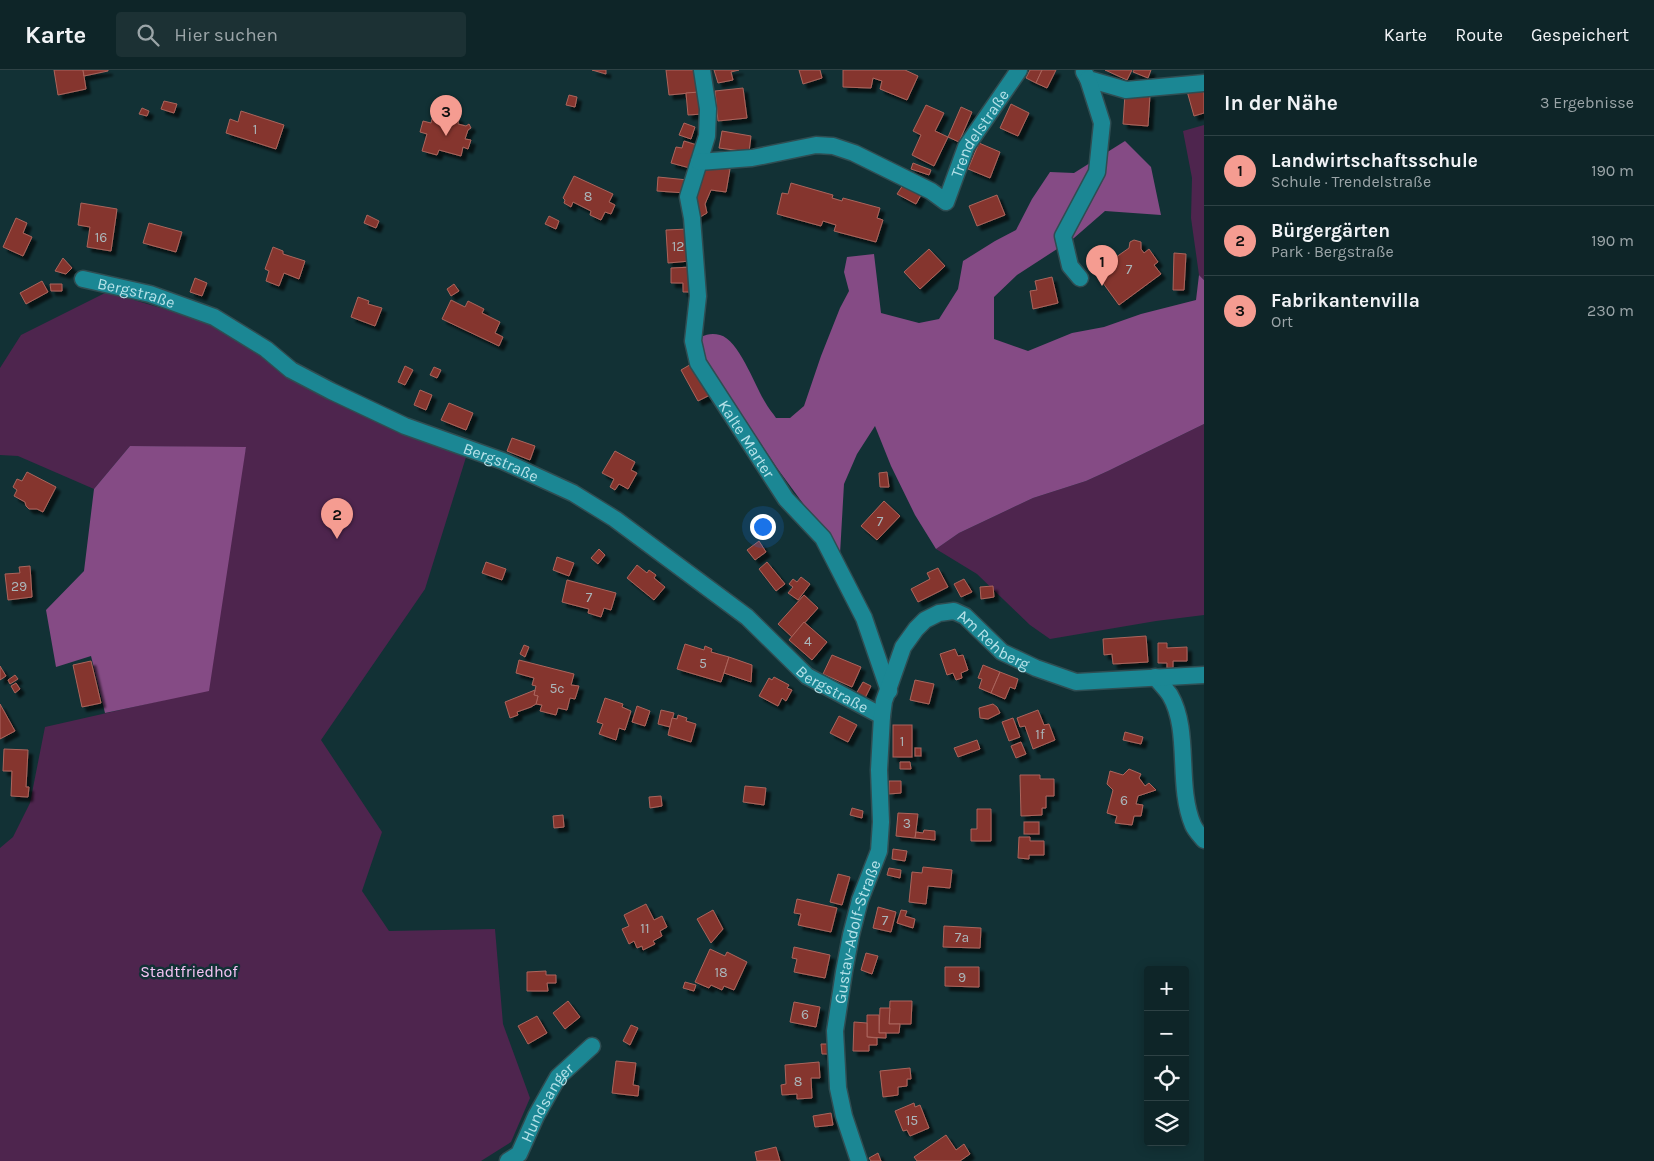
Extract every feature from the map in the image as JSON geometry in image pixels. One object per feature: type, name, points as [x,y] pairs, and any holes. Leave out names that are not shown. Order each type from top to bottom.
[{"type":"street","name":"Kalte Marter","points":[[702,70],[708,109],[707,136],[688,197],[692,218],[698,296],[693,341],[698,363],[786,499],[824,538],[864,618],[885,703]]},
{"type":"street","name":"Trendelstraße","points":[[699,162],[752,158],[816,145],[833,146],[854,153],[931,190],[946,202],[966,147],[1019,70]]},
{"type":"street","points":[[1085,74],[1126,90],[1204,83]]},
{"type":"street","points":[[1080,278],[1070,266],[1063,236],[1097,172],[1102,124],[1085,74]]},
{"type":"street","name":"Bergstraße","points":[[83,279],[150,294],[214,317],[266,349],[291,370],[331,391],[405,426],[503,461],[573,493],[616,519],[747,617],[807,676],[885,703]]},
{"type":"street","name":"Am Rehberg","points":[[885,703],[903,647],[916,629],[925,620],[939,613],[954,611],[966,616],[1002,652],[1036,668],[1076,682],[1204,675]]},
{"type":"street","points":[[1155,677],[1170,696],[1176,712],[1182,737],[1184,792],[1193,826],[1204,840]]},
{"type":"street","name":"Gustav-Adolf-Straße","points":[[859,1161],[844,1116],[838,1088],[835,1030],[851,935],[860,900],[879,851],[881,822],[879,770],[885,703]]},
{"type":"street","name":"Hundsanger","points":[[508,1161],[519,1154],[536,1116],[558,1076],[592,1046]]},
{"type":"green space","points":[[1204,125],[1204,280],[1199,275],[1191,218],[1192,178],[1183,131]]},
{"type":"green space","name":"Stadtfriedhof","points":[[107,292],[215,324],[314,392],[467,454],[425,589],[321,740],[382,832],[362,891],[389,931],[495,929],[503,1024],[530,1098],[511,1142],[481,1161],[0,1161],[0,848],[13,837],[30,803],[45,727],[164,700],[246,448],[130,446],[94,489],[18,456],[0,455],[0,368],[21,335]]},
{"type":"green space","points":[[1204,424],[1204,615],[1050,639],[1030,625],[977,574],[936,549],[959,533],[1033,498],[1086,481]]},
{"type":"shaded area","points":[[1125,141],[1151,167],[1161,215],[1105,211],[1074,238],[1017,275],[994,297],[994,339],[1028,351],[1072,333],[1104,327],[1141,314],[1196,300],[1199,275],[1204,280],[1204,424],[1086,481],[1033,498],[959,533],[936,549],[915,515],[891,466],[875,426],[857,454],[844,484],[840,554],[777,468],[735,405],[703,354],[701,337],[715,334],[720,335],[734,345],[766,404],[776,418],[790,418],[804,406],[821,356],[840,308],[849,291],[844,272],[847,257],[874,254],[881,313],[919,323],[939,319],[958,289],[963,261],[1016,230],[1032,199],[1050,172],[1074,173]]},
{"type":"shaded area","points":[[130,446],[246,447],[209,691],[105,713],[91,656],[56,667],[46,610],[84,571],[94,489]]},
{"type":"building","points":[[54,70],[83,70],[86,89],[58,95]]},
{"type":"building","points":[[83,70],[108,70],[108,71],[84,76]]},
{"type":"building","points":[[592,70],[606,70],[606,74]]},
{"type":"building","points":[[666,70],[697,70],[699,92],[669,95]]},
{"type":"building","points":[[714,70],[739,70],[731,72],[733,80],[718,83]]},
{"type":"building","points":[[799,70],[820,70],[822,78],[803,84]]},
{"type":"building","points":[[843,70],[905,70],[918,76],[907,100],[880,89],[882,81],[873,78],[871,88],[843,87]]},
{"type":"building","points":[[1030,70],[1042,70],[1036,83],[1026,78]]},
{"type":"building","points":[[1042,70],[1056,70],[1047,88],[1036,83]]},
{"type":"building","points":[[1105,70],[1132,70],[1127,80]]},
{"type":"building","points":[[1134,70],[1151,70],[1148,78],[1133,72]]},
{"type":"building","points":[[1204,86],[1204,113],[1194,116],[1187,91]]},
{"type":"building","points":[[743,88],[747,118],[718,121],[715,91]]},
{"type":"building","points":[[699,92],[702,114],[688,115],[686,93]]},
{"type":"building","points":[[1125,94],[1150,95],[1148,126],[1123,124]]},
{"type":"building","points":[[569,95],[577,97],[575,107],[566,105]]},
{"type":"building","points":[[164,101],[177,104],[174,113],[161,109]]},
{"type":"building","points":[[1011,104],[1029,113],[1018,136],[1000,128]]},
{"type":"building","points":[[926,105],[944,113],[935,131],[948,137],[934,166],[912,155],[921,135],[913,131]]},
{"type":"building","points":[[961,107],[972,112],[959,142],[948,137]]},
{"type":"building","points":[[142,108],[149,111],[147,116],[139,114]]},
{"type":"building","points":[[241,111],[284,125],[276,149],[226,133],[230,119],[238,122]]},
{"type":"building","points":[[433,115],[450,120],[451,115],[459,118],[458,124],[466,126],[469,124],[471,128],[468,130],[465,139],[471,140],[468,149],[463,147],[461,156],[439,150],[437,155],[422,151],[427,134],[420,132],[423,121],[431,123]]},
{"type":"building","points":[[684,123],[695,127],[691,139],[679,135]]},
{"type":"building","points":[[722,131],[751,136],[749,152],[719,148]]},
{"type":"building","points":[[684,141],[697,145],[690,168],[671,163],[676,147],[682,148]]},
{"type":"building","points":[[979,143],[1000,152],[990,178],[968,169]]},
{"type":"building","points":[[913,163],[931,170],[929,175],[911,169]]},
{"type":"building","points":[[704,165],[730,169],[726,192],[711,190],[705,204],[707,213],[695,220],[691,200]]},
{"type":"building","points":[[574,176],[613,194],[609,202],[615,205],[611,214],[605,212],[601,220],[590,215],[591,211],[573,202],[571,207],[564,203],[565,200],[563,198]]},
{"type":"building","points":[[658,177],[688,180],[686,193],[657,191]]},
{"type":"building","points":[[791,183],[833,195],[832,198],[842,201],[843,198],[880,208],[877,218],[883,220],[876,242],[834,231],[836,225],[823,221],[821,226],[777,214],[782,193],[788,194]]},
{"type":"building","points":[[903,185],[921,195],[916,204],[897,194]]},
{"type":"building","points":[[997,195],[1005,215],[977,226],[969,206]]},
{"type":"building","points":[[81,203],[117,209],[111,251],[87,247],[90,227],[78,225]]},
{"type":"building","points":[[367,215],[379,221],[376,228],[364,223]]},
{"type":"building","points":[[549,216],[559,221],[556,229],[545,224]]},
{"type":"building","points":[[16,218],[27,223],[23,233],[32,237],[23,256],[3,247]]},
{"type":"building","points":[[149,223],[182,232],[176,252],[143,243]]},
{"type":"building","points":[[688,229],[690,261],[668,263],[666,230]]},
{"type":"building","points":[[1134,240],[1141,242],[1141,249],[1144,253],[1149,249],[1158,262],[1154,265],[1161,274],[1119,305],[1095,272],[1129,248],[1130,242]]},
{"type":"building","points":[[273,247],[283,251],[283,254],[305,261],[299,279],[284,273],[279,286],[266,281],[269,271],[265,269]]},
{"type":"building","points":[[929,249],[945,266],[920,289],[904,272]]},
{"type":"building","points":[[1174,253],[1186,254],[1184,290],[1173,290]]},
{"type":"building","points":[[63,258],[72,268],[66,274],[55,271]]},
{"type":"building","points":[[693,267],[693,292],[683,292],[683,283],[671,283],[671,268]]},
{"type":"building","points":[[1052,277],[1058,303],[1033,309],[1030,291],[1037,290],[1035,281]]},
{"type":"building","points":[[195,278],[207,283],[202,296],[190,292]]},
{"type":"building","points":[[42,281],[48,292],[26,304],[20,293]]},
{"type":"building","points":[[50,284],[62,284],[62,291],[51,291]]},
{"type":"building","points":[[454,284],[459,291],[451,296],[447,289]]},
{"type":"building","points":[[358,297],[369,301],[368,304],[382,308],[375,326],[351,317]]},
{"type":"building","points":[[451,300],[465,307],[468,301],[484,309],[482,313],[500,322],[495,333],[503,337],[499,346],[442,319]]},
{"type":"building","points":[[693,363],[710,395],[698,401],[681,370]]},
{"type":"building","points":[[405,366],[413,370],[405,385],[398,382]]},
{"type":"building","points":[[434,367],[441,370],[437,378],[430,375]]},
{"type":"building","points":[[420,390],[432,395],[426,410],[414,405]]},
{"type":"building","points":[[449,403],[473,413],[466,430],[441,420]]},
{"type":"building","points":[[512,438],[535,446],[530,460],[507,451]]},
{"type":"building","points":[[615,451],[635,462],[631,470],[637,473],[628,489],[619,484],[615,490],[610,487],[614,479],[602,473]]},
{"type":"building","points":[[27,472],[56,487],[43,512],[37,509],[29,509],[25,502],[14,496],[17,490],[13,487],[17,479],[22,481]]},
{"type":"building","points":[[887,472],[889,487],[880,487],[879,473]]},
{"type":"building","points":[[884,501],[900,516],[877,540],[861,526]]},
{"type":"building","points":[[759,541],[766,552],[755,560],[747,550]]},
{"type":"building","points":[[599,549],[605,555],[598,564],[591,558]]},
{"type":"building","points":[[557,557],[574,563],[569,576],[553,570]]},
{"type":"building","points":[[486,562],[506,569],[502,580],[482,573]]},
{"type":"building","points":[[767,562],[785,584],[776,591],[759,569]]},
{"type":"building","points":[[637,565],[647,573],[649,570],[656,575],[654,578],[665,587],[654,600],[627,578]]},
{"type":"building","points":[[30,566],[32,597],[8,600],[5,574],[20,573],[19,567]]},
{"type":"building","points":[[938,568],[948,587],[918,602],[911,589],[930,579],[927,573]]},
{"type":"building","points":[[801,577],[810,584],[798,600],[788,593],[793,587],[789,584],[793,579],[797,582]]},
{"type":"building","points":[[964,579],[972,592],[961,597],[954,584]]},
{"type":"building","points":[[567,580],[616,593],[611,610],[604,608],[601,617],[588,613],[589,609],[562,602]]},
{"type":"building","points":[[993,586],[994,597],[981,599],[980,587]]},
{"type":"building","points":[[804,595],[818,608],[792,637],[778,624]]},
{"type":"building","points":[[804,622],[827,642],[812,660],[789,640]]},
{"type":"building","points":[[1146,636],[1148,662],[1113,664],[1112,654],[1104,655],[1103,639]]},
{"type":"building","points":[[1158,643],[1167,643],[1167,648],[1187,647],[1187,661],[1173,661],[1173,668],[1167,668],[1167,663],[1158,663]]},
{"type":"building","points":[[685,644],[704,650],[705,646],[712,649],[711,652],[729,657],[721,682],[677,669]]},
{"type":"building","points":[[524,645],[529,647],[525,657],[520,654]]},
{"type":"building","points":[[955,649],[958,656],[963,655],[968,670],[961,673],[962,678],[956,680],[953,673],[947,675],[940,654]]},
{"type":"building","points":[[832,655],[861,667],[852,687],[823,674]]},
{"type":"building","points":[[729,657],[752,665],[751,682],[724,673]]},
{"type":"building","points":[[519,660],[574,674],[571,685],[579,686],[575,699],[570,698],[567,710],[558,708],[556,715],[540,711],[542,705],[536,704],[538,696],[534,695],[536,686],[532,685],[534,678],[516,673]]},
{"type":"building","points":[[91,661],[101,703],[82,707],[73,665]]},
{"type":"building","points":[[983,665],[1000,672],[991,693],[979,688],[982,679],[978,678]]},
{"type":"building","points":[[0,666],[6,676],[0,680]]},
{"type":"building","points":[[1000,672],[1018,679],[1015,689],[1010,687],[1005,699],[991,693]]},
{"type":"building","points":[[15,675],[18,679],[10,684],[8,680]]},
{"type":"building","points":[[774,677],[789,685],[787,688],[792,690],[786,701],[782,698],[778,706],[759,696],[769,678],[772,680]]},
{"type":"building","points":[[915,680],[934,684],[929,704],[910,700]]},
{"type":"building","points":[[863,682],[871,686],[865,698],[856,694]]},
{"type":"building","points":[[16,683],[20,689],[15,693],[11,686]]},
{"type":"building","points":[[535,690],[534,695],[538,696],[536,704],[517,712],[518,715],[510,718],[505,702]]},
{"type":"building","points":[[605,698],[623,704],[622,707],[631,711],[625,730],[619,728],[616,740],[599,734],[603,724],[597,722]]},
{"type":"building","points":[[0,704],[15,731],[0,739]]},
{"type":"building","points":[[993,704],[1000,713],[988,719],[980,718],[979,708]]},
{"type":"building","points":[[637,706],[650,711],[645,726],[632,722]]},
{"type":"building","points":[[661,710],[674,713],[670,727],[658,724]]},
{"type":"building","points":[[1038,710],[1044,725],[1049,724],[1055,740],[1033,749],[1025,726],[1020,727],[1017,718]]},
{"type":"building","points":[[678,715],[687,718],[686,721],[696,724],[691,742],[668,735],[672,718],[677,719]]},
{"type":"building","points":[[839,716],[857,725],[848,742],[830,733]]},
{"type":"building","points":[[1013,718],[1020,737],[1009,741],[1002,722]]},
{"type":"building","points":[[893,725],[912,725],[912,757],[893,757]]},
{"type":"building","points":[[1125,732],[1143,737],[1141,744],[1123,740]]},
{"type":"building","points":[[977,740],[980,749],[958,757],[954,748]]},
{"type":"building","points":[[1021,742],[1026,754],[1016,758],[1011,746]]},
{"type":"building","points":[[915,748],[921,748],[921,756],[915,756]]},
{"type":"building","points":[[4,749],[28,750],[26,787],[29,787],[28,797],[11,796],[12,771],[3,771]]},
{"type":"building","points":[[900,762],[910,762],[911,769],[900,769]]},
{"type":"building","points":[[1129,769],[1141,774],[1139,778],[1145,786],[1149,783],[1156,790],[1138,796],[1136,804],[1143,805],[1141,816],[1134,816],[1132,825],[1115,823],[1117,816],[1107,813],[1113,790],[1107,784],[1110,771],[1123,775]]},
{"type":"building","points":[[1020,775],[1040,775],[1040,779],[1054,779],[1054,796],[1046,796],[1046,808],[1042,808],[1042,815],[1021,816]]},
{"type":"building","points":[[889,781],[901,781],[901,793],[889,794]]},
{"type":"building","points":[[745,786],[766,788],[764,805],[743,802]]},
{"type":"building","points":[[661,796],[662,806],[650,808],[649,797]]},
{"type":"building","points":[[852,808],[863,811],[862,818],[850,815]]},
{"type":"building","points":[[977,809],[991,809],[991,841],[971,841],[971,829],[977,829]]},
{"type":"building","points":[[898,813],[918,814],[915,838],[896,836]]},
{"type":"building","points":[[563,815],[564,827],[554,828],[553,816]]},
{"type":"building","points":[[1024,822],[1039,822],[1039,834],[1024,834]]},
{"type":"building","points":[[924,830],[935,831],[935,840],[915,838],[916,832],[923,833]]},
{"type":"building","points":[[1019,837],[1030,837],[1030,841],[1044,841],[1044,855],[1029,855],[1029,859],[1018,858]]},
{"type":"building","points":[[893,849],[907,851],[905,861],[892,859]]},
{"type":"building","points":[[923,867],[952,870],[950,888],[928,886],[926,904],[909,902],[912,872],[922,873]]},
{"type":"building","points":[[889,868],[901,870],[900,878],[887,875]]},
{"type":"building","points":[[838,874],[850,877],[842,905],[830,902]]},
{"type":"building","points":[[797,899],[837,908],[831,932],[798,925],[801,914],[794,913]]},
{"type":"building","points":[[646,904],[654,920],[662,916],[667,927],[660,931],[662,936],[653,941],[655,944],[643,950],[642,946],[637,948],[634,941],[629,944],[622,929],[629,926],[624,915]]},
{"type":"building","points":[[878,907],[896,912],[891,932],[873,928]]},
{"type":"building","points":[[713,910],[723,929],[711,943],[697,919]]},
{"type":"building","points":[[901,910],[907,911],[905,916],[915,919],[913,928],[897,923]]},
{"type":"building","points":[[944,926],[981,928],[980,948],[943,947]]},
{"type":"building","points":[[794,947],[830,955],[825,978],[794,972],[797,959],[792,958]]},
{"type":"building","points":[[710,949],[725,956],[727,952],[747,962],[734,990],[724,986],[722,990],[711,985],[709,988],[695,982]]},
{"type":"building","points":[[866,953],[878,956],[872,974],[861,970]]},
{"type":"building","points":[[945,967],[979,967],[979,987],[945,986]]},
{"type":"building","points":[[546,971],[546,975],[556,975],[556,983],[547,983],[548,991],[527,991],[527,972]]},
{"type":"building","points":[[685,982],[696,985],[694,991],[683,988]]},
{"type":"building","points":[[568,1001],[580,1017],[565,1029],[553,1013]]},
{"type":"building","points":[[890,1001],[912,1001],[911,1024],[889,1024]]},
{"type":"building","points":[[794,1002],[820,1007],[816,1027],[790,1022]]},
{"type":"building","points":[[880,1008],[890,1008],[889,1024],[900,1024],[899,1033],[879,1033]]},
{"type":"building","points":[[867,1015],[879,1015],[879,1033],[886,1033],[886,1038],[867,1037]]},
{"type":"building","points":[[537,1016],[547,1033],[528,1044],[518,1026]]},
{"type":"building","points":[[854,1022],[867,1023],[867,1037],[877,1038],[877,1045],[869,1045],[869,1051],[853,1051]]},
{"type":"building","points":[[631,1025],[638,1028],[630,1045],[623,1041]]},
{"type":"building","points":[[821,1044],[829,1044],[830,1054],[822,1054]]},
{"type":"building","points":[[616,1061],[636,1063],[633,1085],[639,1086],[638,1096],[612,1093]]},
{"type":"building","points":[[819,1062],[820,1078],[811,1078],[812,1098],[797,1099],[797,1094],[782,1095],[781,1085],[786,1084],[785,1065]]},
{"type":"building","points":[[910,1068],[911,1079],[907,1079],[907,1086],[898,1087],[898,1095],[883,1097],[880,1071]]},
{"type":"building","points":[[914,1103],[915,1107],[920,1105],[929,1128],[910,1136],[907,1130],[903,1131],[895,1111]]},
{"type":"building","points":[[831,1113],[833,1125],[815,1127],[813,1116]]},
{"type":"building","points":[[946,1135],[956,1150],[964,1144],[970,1154],[960,1161],[917,1161],[914,1157]]},
{"type":"building","points":[[776,1147],[780,1161],[757,1161],[755,1152]]},
{"type":"building","points":[[878,1153],[881,1161],[871,1161],[869,1158]]},
{"type":"place","name":"Fabrikantenvilla","points":[[446,136]]},
{"type":"place","name":"Landwirtschaftsschule","points":[[1102,286]]},
{"type":"place","name":"Bürgergärten","points":[[337,539]]}]
